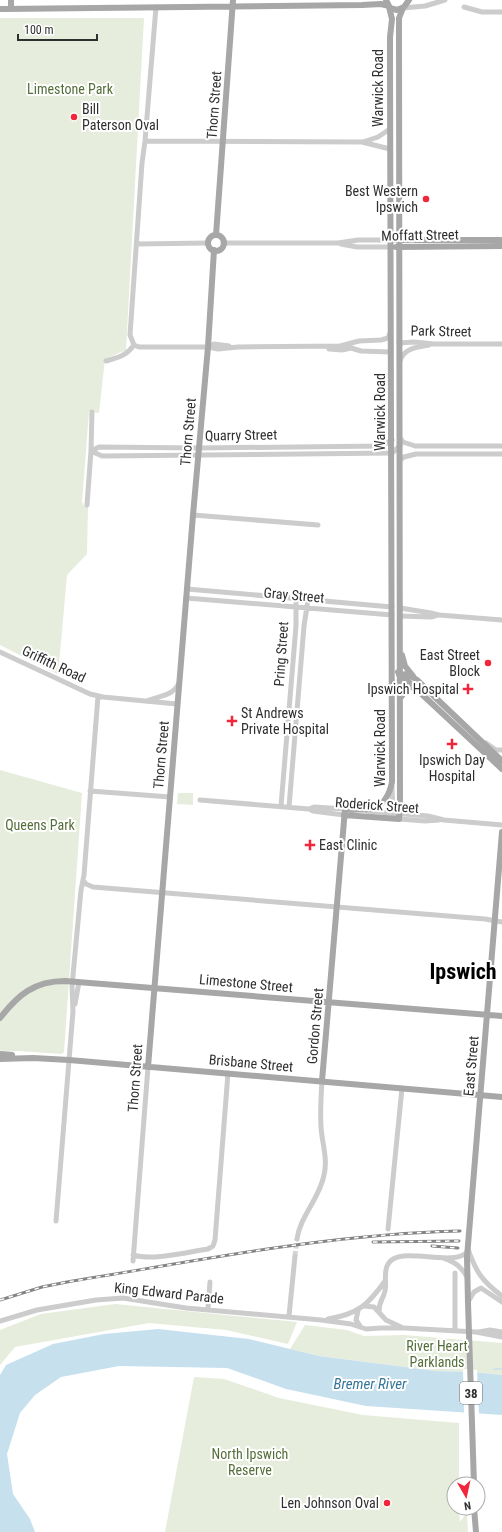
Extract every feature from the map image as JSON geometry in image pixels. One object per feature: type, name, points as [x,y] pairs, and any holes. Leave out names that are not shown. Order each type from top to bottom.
[{"type":"main road","points":[[11,0],[11,9]]},
{"type":"main road","points":[[0,9],[156,8],[233,3],[266,3],[388,4],[395,10],[403,8],[409,0]]},
{"type":"main road","name":"Thorn Street","points":[[216,235],[233,3]]},
{"type":"main road","name":"Warwick Road","points":[[388,4],[392,19],[390,37],[392,782]]},
{"type":"main road","name":"Warwick Road","points":[[400,816],[401,647],[398,29],[399,18],[403,8]]},
{"type":"main road","points":[[216,235],[222,238],[223,243],[220,248],[214,250],[210,248],[208,243],[209,238],[216,235]]},
{"type":"main road","name":"Moffatt Street","points":[[390,240],[399,243],[502,246]]},
{"type":"main road","name":"Moffatt Street","points":[[391,247],[399,243],[502,240]]},
{"type":"main road","name":"Thorn Street","points":[[148,1067],[177,704],[208,346],[214,250]]},
{"type":"main road","name":"Park Street","points":[[391,352],[399,343]]},
{"type":"main road","name":"Gray Street","points":[[392,607],[400,608]]},
{"type":"main road","name":"Gray Street","points":[[392,615],[400,616]]},
{"type":"main road","points":[[401,647],[405,664],[417,680]]},
{"type":"main road","points":[[392,658],[394,667],[400,674],[502,769]]},
{"type":"main road","points":[[392,684],[394,678],[400,674],[408,674],[417,680],[502,761]]},
{"type":"main road","points":[[401,698],[407,687],[412,687],[419,691]]},
{"type":"main road","points":[[392,761],[401,762]]},
{"type":"main road","points":[[362,810],[377,808],[383,803],[389,795],[392,782]]},
{"type":"main road","name":"Roderick Street","points":[[344,812],[362,810]]},
{"type":"main road","name":"Roderick Street","points":[[344,812],[400,816]]},
{"type":"main road","name":"Gordon Street","points":[[322,1081],[344,812]]},
{"type":"main road","name":"East Street","points":[[468,1303],[468,1250],[502,832]]},
{"type":"main road","name":"Limestone Street","points":[[0,1018],[16,999],[28,990],[46,983],[59,981],[502,1016]]},
{"type":"main road","points":[[0,1054],[19,1055],[33,1058]]},
{"type":"main road","points":[[0,1060],[33,1058]]},
{"type":"main road","name":"Brisbane Street","points":[[33,1058],[228,1073],[502,1097]]},
{"type":"main road","name":"38","points":[[468,1303],[474,1476]]},
{"type":"main road","points":[[474,1516],[475,1532]]},
{"type":"street","points":[[403,8],[446,0]]},
{"type":"street","points":[[464,7],[482,12],[502,12]]},
{"type":"street","points":[[134,345],[130,335],[138,244],[142,163],[156,8]]},
{"type":"street","points":[[362,142],[378,137],[390,129]]},
{"type":"street","points":[[145,140],[362,142],[390,149]]},
{"type":"street","name":"Moffatt Street","points":[[223,243],[338,243],[358,240],[390,240]]},
{"type":"street","points":[[138,244],[208,243]]},
{"type":"street","name":"Moffatt Street","points":[[338,243],[357,247],[391,247]]},
{"type":"street","name":"Park Street","points":[[383,340],[388,338],[391,332]]},
{"type":"street","points":[[134,345],[208,346],[218,349],[238,347],[344,346],[357,341],[383,340],[383,351]]},
{"type":"street","points":[[357,341],[357,350]]},
{"type":"street","name":"Park Street","points":[[399,343],[502,344]]},
{"type":"street","points":[[400,363],[402,355],[406,352],[417,347],[434,344]]},
{"type":"street","points":[[106,361],[121,357],[128,353],[134,345]]},
{"type":"street","points":[[312,346],[342,350],[351,348],[357,350],[391,352]]},
{"type":"street","points":[[86,506],[91,451],[92,412]]},
{"type":"street","points":[[400,438],[403,442],[415,446],[502,446]]},
{"type":"street","name":"Quarry Street","points":[[91,451],[100,447],[199,448],[381,446],[392,440]]},
{"type":"street","points":[[294,446],[294,454]]},
{"type":"street","points":[[350,446],[350,453]]},
{"type":"street","points":[[392,454],[400,446]]},
{"type":"street","name":"Quarry Street","points":[[91,451],[100,456],[350,453],[392,454]]},
{"type":"street","points":[[400,460],[404,457],[416,454],[502,454]]},
{"type":"street","points":[[193,515],[318,525]]},
{"type":"street","name":"Gray Street","points":[[187,589],[392,607]]},
{"type":"street","name":"Gray Street","points":[[186,598],[392,615]]},
{"type":"street","name":"Pring Street","points":[[281,806],[296,626],[296,599]]},
{"type":"street","name":"Pring Street","points":[[289,807],[304,626],[308,600]]},
{"type":"street","points":[[370,613],[373,609],[371,605]]},
{"type":"street","points":[[400,608],[439,615],[502,620],[502,615]]},
{"type":"street","points":[[400,616],[431,617],[439,615]]},
{"type":"street","name":"Griffith Road","points":[[0,652],[81,690],[98,696],[177,704]]},
{"type":"street","points":[[147,701],[170,694],[179,682]]},
{"type":"street","points":[[56,1221],[98,696]]},
{"type":"street","points":[[483,742],[496,750],[502,750]]},
{"type":"street","name":"Warwick Road","points":[[392,782],[393,816]]},
{"type":"street","points":[[90,791],[170,797]]},
{"type":"street","name":"Roderick Street","points":[[200,800],[310,809],[314,807],[344,812]]},
{"type":"street","name":"Roderick Street","points":[[362,810],[393,816]]},
{"type":"street","name":"Roderick Street","points":[[400,816],[428,816],[444,820],[502,825]]},
{"type":"street","points":[[83,880],[85,884],[91,887],[485,919],[502,922]]},
{"type":"street","name":"Thorn Street","points":[[133,1261],[148,1067]]},
{"type":"street","points":[[133,1255],[142,1258],[152,1257],[208,1249],[213,1246],[215,1240],[228,1073]]},
{"type":"street","name":"Gordon Street","points":[[297,1240],[301,1225],[325,1174],[325,1157],[321,1121],[322,1081]]},
{"type":"street","points":[[388,1229],[402,1088]]},
{"type":"street","points":[[374,1328],[379,1323],[379,1302],[385,1290],[387,1265],[395,1257],[405,1255],[442,1258],[463,1256],[468,1250],[475,1269],[486,1283],[502,1296]]},
{"type":"street","points":[[289,1316],[295,1256]]},
{"type":"street","points":[[442,1258],[456,1263],[464,1271],[467,1277]]},
{"type":"street","points":[[455,1273],[455,1331]]},
{"type":"street","points":[[321,1320],[342,1316],[358,1310],[364,1306],[385,1281]]},
{"type":"street","points":[[208,1309],[210,1282]]},
{"type":"street","points":[[468,1303],[472,1294],[479,1288],[485,1290],[502,1302]]},
{"type":"street","name":"King Edward Parade","points":[[0,1321],[37,1310],[110,1298],[123,1298],[186,1308],[289,1316],[360,1326]]},
{"type":"street","points":[[364,1306],[374,1307],[386,1320],[404,1328]]},
{"type":"street","points":[[358,1310],[356,1317],[360,1326],[366,1329],[404,1328],[476,1332],[502,1337]]},
{"type":"street","points":[[476,1332],[490,1330],[502,1332]]},
{"type":"green space","name":"Limestone Park","points":[[0,18],[144,18],[126,350],[105,359],[99,413],[89,412],[82,502],[85,507],[88,507],[87,554],[67,575],[57,674],[0,645]]},
{"type":"green space","name":"Queens Park","points":[[0,770],[82,793],[64,1052],[62,1054],[18,1051],[3,1052],[0,1050]]},
{"type":"green space","points":[[178,793],[193,793],[193,805],[177,804]]},
{"type":"green space","points":[[115,1304],[297,1322],[288,1344],[226,1330],[149,1323],[15,1347],[0,1365],[0,1330],[41,1314]]},
{"type":"green space","name":"River Heart Parklands","points":[[305,1325],[347,1330],[364,1336],[404,1335],[502,1343],[502,1375],[474,1372],[436,1371],[319,1356],[290,1349]]},
{"type":"green space","name":"North Ipswich Reserve","points":[[194,1377],[224,1379],[279,1398],[363,1415],[459,1423],[459,1476],[446,1476],[446,1516],[460,1516],[460,1522],[464,1516],[467,1516],[468,1532],[165,1532]]},
{"type":"water","name":"Bremer River","points":[[158,1329],[249,1339],[319,1356],[436,1371],[474,1372],[502,1375],[502,1415],[366,1406],[286,1389],[227,1368],[119,1366],[61,1377],[35,1395],[20,1413],[7,1454],[13,1494],[30,1519],[35,1532],[0,1532],[0,1375],[6,1365],[53,1344],[104,1334]]},
{"type":"pier","points":[[463,1369],[477,1370],[479,1415],[464,1414]]},
{"type":"waterway","points":[[494,1369],[502,1369]]},
{"type":"tunnel","points":[[295,1256],[297,1239]]},
{"type":"railway","points":[[0,1300],[42,1287],[213,1257],[361,1237],[460,1231]]},
{"type":"railway","points":[[373,1242],[459,1241]]},
{"type":"railway","points":[[432,1246],[458,1248]]},
{"type":"place","name":"Bill Paterson Oval","points":[[74,117]]},
{"type":"place","name":"Best Western Ipswich","points":[[426,199]]},
{"type":"place","name":"East Street Block","points":[[488,663]]},
{"type":"place","name":"Ipswich Hospital","points":[[468,689]]},
{"type":"place","name":"St Andrews Private Hospital","points":[[232,721]]},
{"type":"place","name":"Ipswich Day Hospital","points":[[452,744]]},
{"type":"place","name":"East Clinic","points":[[310,845]]},
{"type":"place","name":"Len Johnson Oval","points":[[387,1503]]},
{"type":"district","name":"Ipswich","points":[[463,971]]}]
